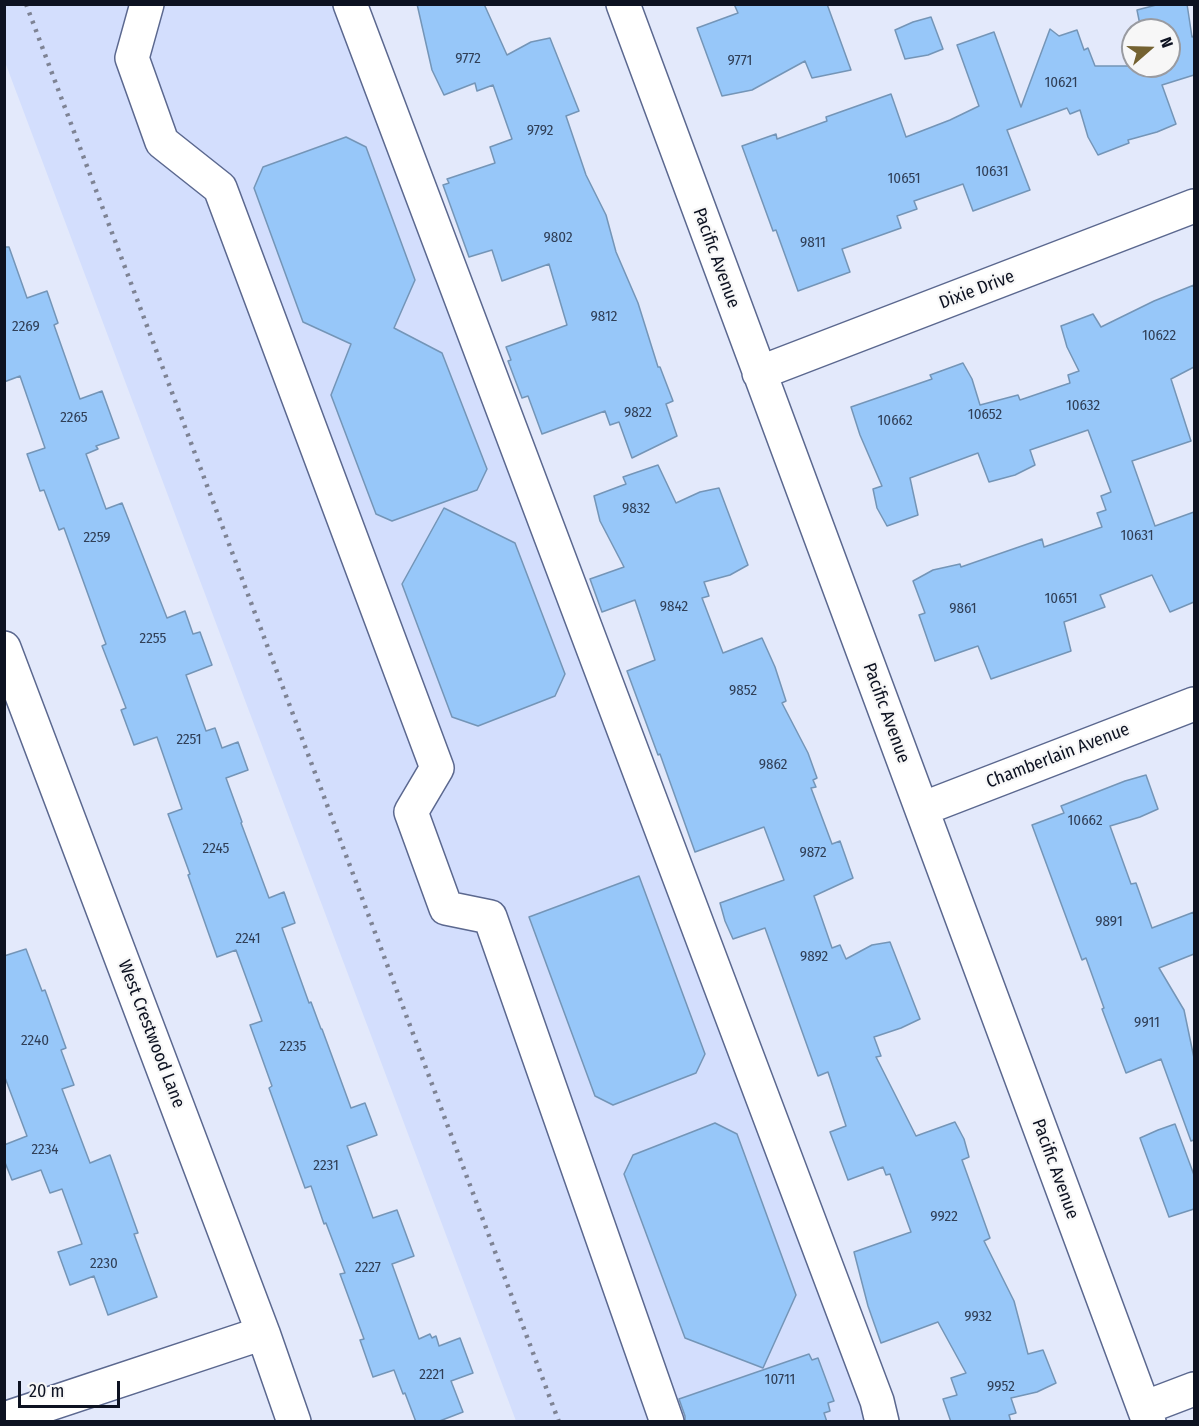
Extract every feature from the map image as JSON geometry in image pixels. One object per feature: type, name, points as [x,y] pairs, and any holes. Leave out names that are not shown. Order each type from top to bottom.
[{"type":"street","points":[[147,4],[132,58],[162,142],[220,188],[437,768],[411,812],[446,908],[490,917],[667,1422]]},
{"type":"street","points":[[350,4],[873,1390],[882,1422]]},
{"type":"street","name":"Pacific Avenue","points":[[623,4],[1147,1415]]},
{"type":"street","name":"Dixie Drive","points":[[759,373],[1194,206]]},
{"type":"street","name":"West Crestwood Lane","points":[[4,648],[263,1333],[294,1422]]},
{"type":"street","name":"Chamberlain Avenue","points":[[922,809],[1194,704]]},
{"type":"street","points":[[4,1419],[263,1333]]},
{"type":"street","points":[[1147,1415],[1194,1389]]},
{"type":"shaded area","points":[[5,5],[365,5],[899,1421],[516,1421],[5,62]]},
{"type":"building","points":[[417,4],[484,4],[507,55],[531,42],[550,38],[579,111],[566,116],[586,175],[606,215],[616,252],[638,303],[658,367],[660,367],[673,401],[666,404],[677,436],[632,458],[619,422],[610,425],[605,411],[542,434],[528,396],[522,398],[508,361],[511,360],[506,347],[567,325],[549,264],[502,281],[492,250],[469,257],[443,185],[449,183],[447,179],[495,163],[490,147],[512,139],[493,85],[477,91],[475,83],[444,95],[432,70]]},
{"type":"building","points":[[734,4],[827,4],[851,70],[812,78],[805,61],[752,90],[722,96],[697,28],[738,13]]},
{"type":"building","points":[[1160,4],[1187,4],[1192,37],[1194,36],[1194,75],[1162,85],[1176,124],[1128,140],[1129,143],[1098,155],[1088,137],[1080,110],[1070,114],[1067,108],[1007,130],[1030,190],[973,211],[963,184],[914,201],[917,209],[897,216],[901,228],[842,249],[850,272],[798,291],[742,146],[776,134],[777,139],[827,121],[826,117],[891,94],[906,137],[950,120],[979,106],[957,45],[994,32],[1021,107],[1050,29],[1059,36],[1077,30],[1084,50],[1088,48],[1095,66],[1121,66],[1121,78],[1181,78],[1181,18],[1139,18],[1137,10]]},
{"type":"building","points":[[931,17],[943,49],[928,55],[905,59],[895,30]]},
{"type":"building","points":[[346,137],[366,147],[415,280],[394,328],[442,353],[487,469],[477,490],[392,521],[376,514],[331,395],[351,344],[303,322],[254,188],[263,167]]},
{"type":"building","points":[[4,247],[9,247],[27,298],[47,291],[58,323],[54,325],[80,399],[102,391],[119,438],[96,446],[98,449],[86,454],[106,509],[122,503],[167,618],[185,611],[193,634],[200,632],[212,665],[186,675],[206,731],[215,728],[222,748],[238,742],[248,770],[226,778],[241,823],[269,898],[284,892],[295,923],[282,928],[351,1108],[365,1103],[377,1135],[347,1146],[373,1218],[397,1210],[414,1256],[392,1264],[419,1339],[430,1334],[432,1338],[436,1336],[439,1346],[460,1338],[473,1373],[451,1381],[463,1412],[437,1422],[416,1422],[394,1370],[373,1377],[360,1340],[364,1339],[340,1274],[345,1273],[311,1186],[305,1188],[269,1088],[272,1086],[250,1025],[262,1021],[236,950],[217,957],[188,875],[190,874],[168,814],[182,809],[157,737],[134,745],[121,710],[126,708],[102,646],[106,644],[64,528],[59,530],[44,490],[40,491],[27,454],[45,448],[20,376],[4,382]]},
{"type":"building","points":[[1194,285],[1194,367],[1171,379],[1191,441],[1132,461],[1155,526],[1194,512],[1194,602],[1170,612],[1152,575],[1100,595],[1105,607],[1064,622],[1071,651],[991,679],[978,646],[935,661],[919,615],[925,613],[913,581],[933,570],[960,564],[961,567],[1042,539],[1044,547],[1102,527],[1097,513],[1106,510],[1101,496],[1111,492],[1088,430],[1030,450],[1035,465],[1015,475],[989,482],[978,453],[910,478],[918,515],[887,526],[877,508],[873,489],[882,486],[860,435],[851,407],[932,379],[930,375],[963,363],[972,379],[980,405],[1018,395],[1020,400],[1070,383],[1068,375],[1079,371],[1067,347],[1061,326],[1093,314],[1101,327],[1154,301]]},
{"type":"building","points":[[658,465],[676,503],[700,492],[719,488],[748,565],[730,575],[704,582],[709,596],[702,598],[723,653],[762,638],[775,667],[786,701],[782,703],[808,753],[817,778],[813,780],[816,787],[811,788],[832,844],[840,841],[853,878],[814,896],[832,948],[840,945],[846,959],[872,945],[890,942],[920,1019],[874,1037],[881,1056],[876,1057],[916,1136],[955,1122],[964,1139],[969,1157],[962,1160],[990,1238],[984,1241],[1014,1301],[1028,1354],[1043,1350],[1056,1383],[1037,1392],[1011,1398],[1016,1413],[1009,1415],[1011,1422],[951,1422],[943,1399],[957,1395],[951,1378],[966,1373],[938,1322],[881,1343],[868,1306],[854,1252],[911,1232],[890,1174],[886,1175],[883,1167],[848,1180],[830,1132],[846,1126],[828,1072],[818,1076],[765,928],[733,939],[720,903],[784,880],[764,827],[695,852],[627,671],[655,660],[635,600],[602,612],[590,579],[624,567],[600,521],[594,496],[626,484],[623,477]]},
{"type":"building","points":[[444,508],[515,543],[565,674],[555,696],[478,726],[452,717],[402,584]]},
{"type":"building","points":[[1146,775],[1158,809],[1110,826],[1131,884],[1136,883],[1152,928],[1194,912],[1194,954],[1159,968],[1184,1010],[1194,1058],[1194,1140],[1191,1141],[1161,1059],[1126,1073],[1086,958],[1082,960],[1032,825],[1064,813],[1061,806]]},
{"type":"building","points":[[639,876],[705,1054],[696,1073],[613,1105],[595,1096],[529,917]]},
{"type":"building","points":[[26,949],[42,991],[45,990],[66,1048],[61,1050],[74,1085],[62,1089],[90,1163],[110,1155],[138,1233],[134,1234],[157,1297],[108,1315],[94,1276],[70,1285],[58,1252],[82,1244],[62,1189],[50,1193],[41,1170],[12,1180],[4,1160],[4,1145],[27,1136],[4,1075],[4,956]]},
{"type":"building","points":[[715,1123],[737,1134],[796,1295],[763,1368],[685,1338],[624,1174],[633,1155]]},
{"type":"building","points":[[1175,1124],[1194,1175],[1194,1209],[1169,1217],[1140,1138]]},
{"type":"building","points":[[809,1354],[812,1360],[818,1358],[834,1401],[828,1403],[830,1411],[824,1413],[827,1422],[685,1422],[679,1399]]},
{"type":"railway","points":[[26,4],[559,1422]]}]
